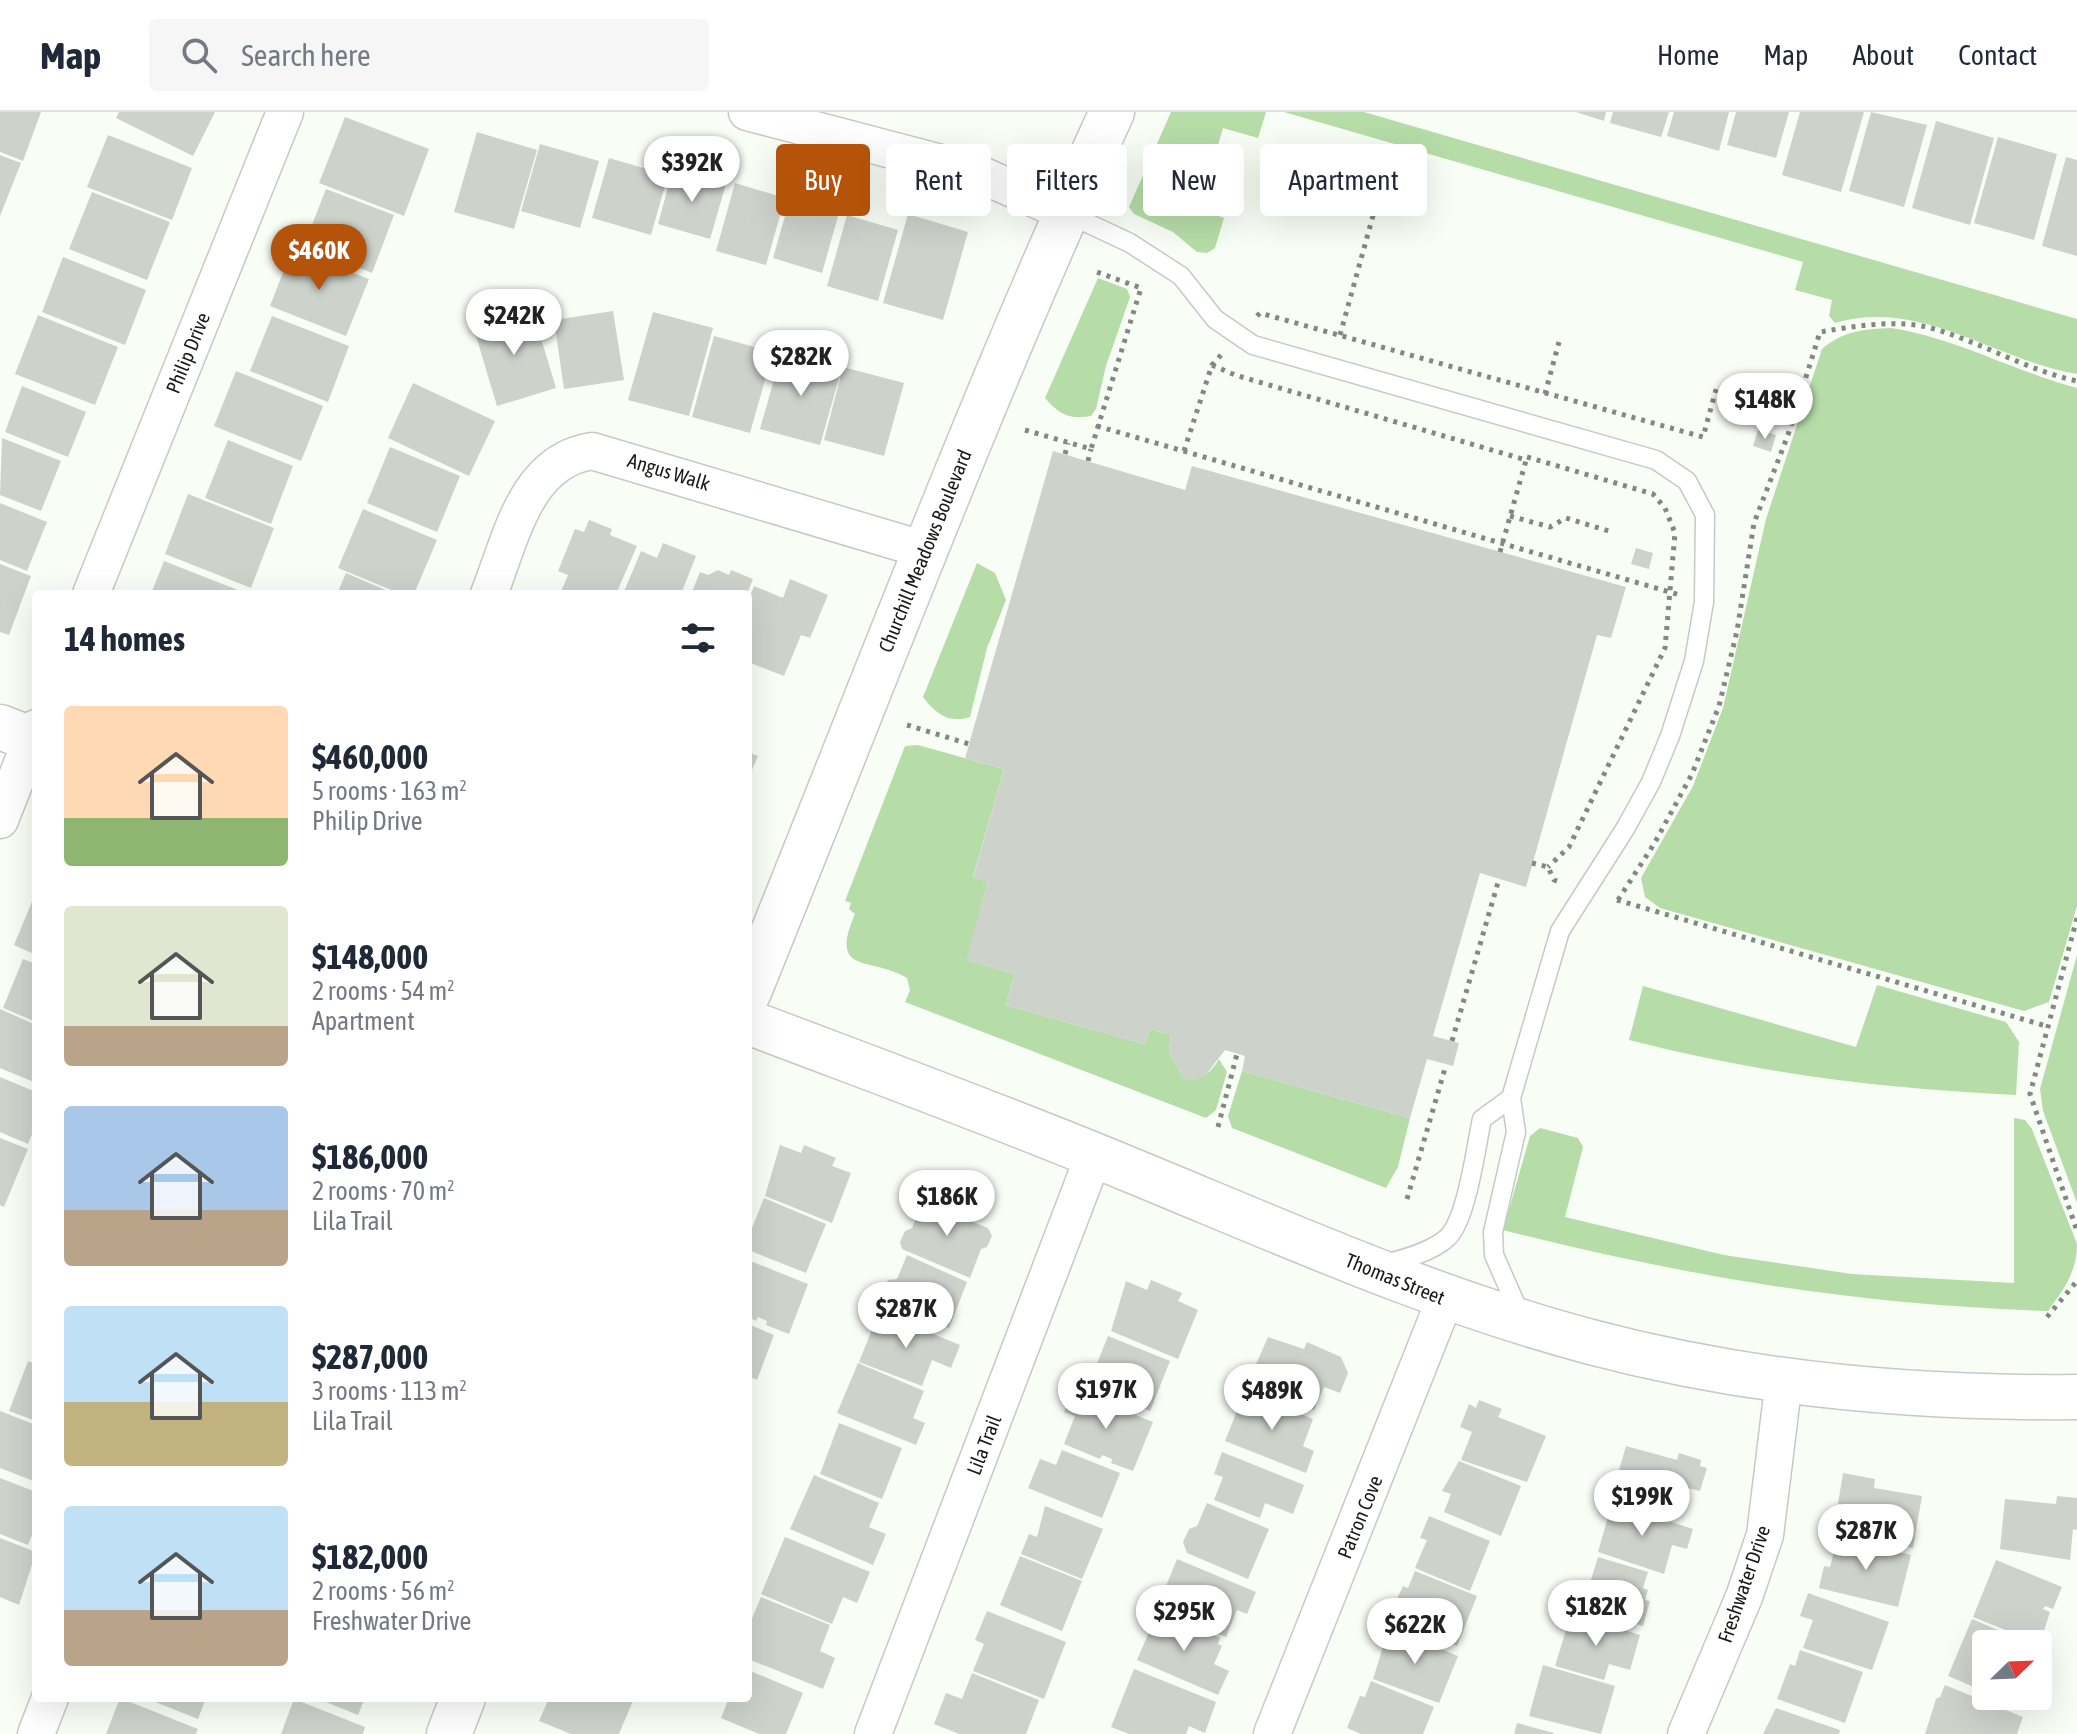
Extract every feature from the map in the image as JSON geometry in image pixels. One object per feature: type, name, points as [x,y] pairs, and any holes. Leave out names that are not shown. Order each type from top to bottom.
[{"type":"street","name":"Philip Drive","points":[[93,590],[285,112]]},
{"type":"street","points":[[747,112],[975,172],[1007,186]]},
{"type":"street","name":"Churchill Meadows Boulevard","points":[[1097,144],[1112,112]]},
{"type":"street","name":"Churchill Meadows Boulevard","points":[[752,984],[925,550],[1065,216]]},
{"type":"street","name":"Angus Walk","points":[[491,590],[529,494],[538,481],[557,462],[592,451],[925,550]]},
{"type":"street","points":[[0,820],[26,734]]},
{"type":"street","name":"Thomas Street","points":[[752,1024],[1094,1155],[1445,1299],[1526,1324],[1682,1364],[1784,1380],[1881,1391],[2077,1397]]},
{"type":"street","name":"Lila Trail","points":[[873,1734],[1094,1155]]},
{"type":"street","name":"Patron Cove","points":[[1272,1734],[1445,1299]]},
{"type":"street","name":"Freshwater Drive","points":[[1686,1734],[1744,1597],[1765,1535],[1784,1380]]},
{"type":"street","points":[[36,1734],[48,1702]]},
{"type":"street","points":[[449,1734],[461,1702]]},
{"type":"lane","points":[[1072,216],[1130,243],[1181,276],[1215,319],[1253,345],[1656,460],[1676,472],[1696,494],[1705,515],[1704,602],[1694,661],[1670,736],[1645,794],[1560,931],[1511,1098],[1516,1132],[1493,1232],[1494,1255],[1526,1324]]},
{"type":"lane","points":[[1370,1269],[1411,1257],[1448,1237],[1459,1219],[1482,1119],[1511,1098]]},
{"type":"path","points":[[1340,335],[1373,216]]},
{"type":"path","points":[[1088,461],[1141,288],[1097,272]]},
{"type":"path","points":[[1754,523],[1788,435],[1820,332],[1891,324],[1931,328],[2040,373],[2077,381]]},
{"type":"path","points":[[1212,365],[1235,375],[1653,494],[1665,508],[1675,533],[1665,648],[1569,847],[1548,867]]},
{"type":"path","points":[[1097,426],[1740,612]]},
{"type":"path","points":[[1025,430],[1091,449]]},
{"type":"path","points":[[1065,454],[1068,443]]},
{"type":"path","points":[[1510,516],[1550,527],[1566,518],[1612,532]]},
{"type":"path","points":[[907,725],[969,744]]},
{"type":"path","points":[[1532,863],[1548,867]]},
{"type":"path","points":[[1548,867],[1554,880],[1585,890],[2046,1026]]},
{"type":"path","points":[[1452,1041],[1499,879]]},
{"type":"path","points":[[2077,918],[2030,1094],[2077,1231]]},
{"type":"path","points":[[1218,1127],[1237,1054]]},
{"type":"path","points":[[1407,1199],[1446,1065]]},
{"type":"path","points":[[2047,1317],[2077,1281]]},
{"type":"green space","points":[[1171,112],[1266,112],[1258,138],[1223,128],[1218,144],[1157,144]]},
{"type":"green space","points":[[1284,112],[1364,112],[2077,319],[2077,374],[2016,357],[1928,324],[1898,318],[1867,317],[1835,323],[1829,316],[1832,300],[1795,290],[1803,262],[1427,153],[1427,144],[1395,144]]},
{"type":"green space","points":[[1143,175],[1143,216],[1224,218],[1215,248],[1207,253],[1197,252],[1173,232],[1134,214],[1129,207]]},
{"type":"green space","points":[[1098,278],[1127,289],[1130,297],[1106,366],[1096,409],[1091,416],[1070,416],[1060,412],[1045,398]]},
{"type":"green space","points":[[1891,328],[1938,339],[2077,388],[2077,906],[2049,1002],[2024,1011],[1660,908],[1645,897],[1641,878],[1693,786],[1723,708],[1766,519],[1822,349],[1854,332]]},
{"type":"green space","points":[[977,563],[995,573],[1006,600],[987,648],[970,717],[956,719],[938,713],[923,697]]},
{"type":"green space","points":[[918,745],[1004,769],[973,877],[988,882],[967,960],[1015,974],[1005,1005],[1145,1044],[1150,1029],[1171,1035],[1169,1052],[1183,1078],[1195,1079],[1204,1075],[1219,1059],[1227,1072],[1216,1110],[1206,1118],[905,1002],[910,990],[907,978],[850,956],[848,934],[855,914],[849,909],[851,903],[845,901],[905,746]]},
{"type":"green space","points":[[2077,955],[2077,1203],[2043,1111],[2040,1089]]},
{"type":"green space","points":[[1877,985],[2006,1022],[2019,1042],[2016,1095],[1821,1078],[1727,1062],[1629,1040],[1643,986],[1856,1047]]},
{"type":"green space","points":[[1242,1071],[1410,1118],[1398,1167],[1386,1188],[1232,1128],[1228,1116]]},
{"type":"green space","points":[[2014,1118],[2025,1120],[2032,1129],[2077,1244],[2072,1272],[2048,1311],[1909,1302],[1773,1286],[1639,1262],[1503,1230],[1530,1136],[1540,1128],[1578,1138],[1583,1147],[1565,1217],[1724,1255],[1852,1274],[2014,1283]]},
{"type":"building","points":[[0,112],[41,112],[23,161],[0,152]]},
{"type":"building","points":[[119,112],[215,112],[193,156],[116,118]]},
{"type":"building","points":[[1576,112],[1606,112],[1604,121]]},
{"type":"building","points":[[1613,112],[1669,112],[1661,137],[1610,123]]},
{"type":"building","points":[[1674,112],[1729,112],[1719,151],[1667,136]]},
{"type":"building","points":[[1736,112],[1789,112],[1776,158],[1727,145]]},
{"type":"building","points":[[1800,112],[1864,112],[1841,192],[1782,175]]},
{"type":"building","points":[[1871,112],[1927,125],[1904,207],[1849,191]]},
{"type":"building","points":[[345,117],[429,149],[404,216],[319,183]]},
{"type":"building","points":[[1936,121],[1994,138],[1970,225],[1912,208]]},
{"type":"building","points":[[477,132],[537,150],[514,229],[454,212]]},
{"type":"building","points":[[108,135],[192,168],[172,220],[87,187]]},
{"type":"building","points":[[1998,137],[2057,154],[2034,240],[1974,223]]},
{"type":"building","points":[[540,144],[599,161],[580,228],[521,211]]},
{"type":"building","points":[[0,155],[21,163],[0,216]]},
{"type":"building","points":[[2066,157],[2077,160],[2077,256],[2042,246]]},
{"type":"building","points":[[609,158],[668,175],[651,235],[592,218]]},
{"type":"building","points":[[673,169],[726,184],[710,239],[658,224]]},
{"type":"building","points":[[735,183],[776,195],[776,216],[780,216],[766,265],[716,251]]},
{"type":"building","points":[[326,189],[394,215],[372,273],[304,245]]},
{"type":"building","points":[[92,192],[170,222],[147,280],[69,249]]},
{"type":"building","points":[[785,216],[838,216],[822,273],[773,258]]},
{"type":"building","points":[[847,216],[898,230],[878,301],[827,286]]},
{"type":"building","points":[[907,216],[968,232],[943,320],[883,303]]},
{"type":"building","points":[[292,249],[369,279],[346,336],[270,306]]},
{"type":"building","points":[[63,257],[146,290],[125,345],[42,312]]},
{"type":"building","points":[[532,308],[556,388],[497,406],[473,326]]},
{"type":"building","points":[[613,311],[624,380],[564,389],[554,320]]},
{"type":"building","points":[[653,312],[713,328],[689,416],[628,400]]},
{"type":"building","points":[[38,315],[118,347],[95,405],[15,374]]},
{"type":"building","points":[[272,316],[349,346],[328,402],[250,371]]},
{"type":"building","points":[[714,336],[773,352],[750,433],[692,417]]},
{"type":"building","points":[[782,351],[842,368],[820,445],[760,429]]},
{"type":"building","points":[[843,367],[904,383],[884,456],[824,440]]},
{"type":"building","points":[[236,371],[323,406],[301,461],[214,426]]},
{"type":"building","points":[[413,383],[495,421],[469,476],[388,438]]},
{"type":"building","points":[[22,386],[86,412],[68,457],[5,432]]},
{"type":"building","points":[[1758,430],[1776,435],[1771,452],[1753,446]]},
{"type":"building","points":[[2,438],[61,461],[41,511],[0,495]]},
{"type":"building","points":[[228,440],[293,466],[271,524],[205,498]]},
{"type":"building","points":[[390,447],[460,476],[437,532],[367,503]]},
{"type":"building","points":[[1053,451],[1185,490],[1192,466],[1626,587],[1611,638],[1597,635],[1526,887],[1480,873],[1433,1036],[1459,1043],[1453,1066],[1427,1059],[1410,1118],[1242,1071],[1245,1056],[1225,1050],[1205,1076],[1193,1081],[1183,1078],[1169,1052],[1171,1035],[1150,1029],[1145,1044],[1005,1005],[1015,974],[966,960],[988,882],[973,878],[1004,769],[965,758]]},
{"type":"building","points":[[188,494],[274,528],[251,588],[165,554]]},
{"type":"building","points":[[0,503],[47,522],[27,571],[0,560]]},
{"type":"building","points":[[363,509],[437,540],[416,590],[391,590],[338,568]]},
{"type":"building","points":[[589,520],[612,529],[610,535],[637,546],[618,590],[562,590],[568,575],[558,571],[575,529],[584,532]]},
{"type":"building","points":[[663,543],[696,556],[683,590],[625,590],[641,551],[657,558]]},
{"type":"building","points":[[1636,548],[1653,553],[1649,569],[1631,564]]},
{"type":"building","points":[[164,561],[238,590],[153,590]]},
{"type":"building","points":[[0,564],[31,576],[9,635],[0,632]]},
{"type":"building","points":[[718,570],[729,575],[731,570],[753,579],[749,590],[693,590],[700,572],[708,575]]},
{"type":"building","points":[[346,573],[386,590],[339,590]]},
{"type":"building","points":[[790,579],[828,595],[810,638],[801,635],[784,676],[752,664],[754,586],[783,598]]},
{"type":"building","points":[[752,754],[758,756],[752,770]]},
{"type":"building","points":[[32,902],[32,953],[14,945]]},
{"type":"building","points":[[23,959],[32,962],[32,1020],[3,1008]]},
{"type":"building","points":[[0,1009],[32,1023],[32,1081],[0,1068]]},
{"type":"building","points":[[0,1077],[32,1090],[32,1134],[28,1144],[0,1132]]},
{"type":"building","points":[[0,1138],[28,1149],[4,1207],[0,1205]]},
{"type":"building","points":[[780,1145],[801,1153],[804,1145],[836,1158],[832,1166],[851,1173],[832,1223],[765,1196]]},
{"type":"building","points":[[764,1198],[826,1224],[806,1273],[752,1252],[752,1228]]},
{"type":"building","points":[[923,1201],[960,1212],[962,1206],[977,1214],[973,1222],[988,1228],[992,1236],[987,1247],[981,1249],[970,1278],[902,1249],[900,1242],[905,1231],[912,1228]]},
{"type":"building","points":[[907,1255],[967,1282],[949,1328],[887,1306],[883,1293],[888,1280],[897,1279]]},
{"type":"building","points":[[752,1262],[808,1284],[789,1334],[766,1325],[767,1321],[758,1317],[756,1321],[752,1319]]},
{"type":"building","points":[[1151,1280],[1182,1293],[1178,1301],[1198,1310],[1178,1359],[1111,1331],[1126,1281],[1147,1290]]},
{"type":"building","points":[[879,1312],[960,1345],[951,1368],[932,1360],[922,1386],[859,1362]]},
{"type":"building","points":[[752,1326],[774,1335],[757,1380],[752,1378]]},
{"type":"building","points":[[1108,1336],[1170,1361],[1150,1411],[1088,1386]]},
{"type":"building","points":[[1268,1337],[1304,1349],[1307,1342],[1341,1357],[1348,1373],[1340,1393],[1324,1387],[1314,1410],[1304,1406],[1303,1409],[1247,1385]]},
{"type":"building","points":[[28,1361],[32,1362],[32,1420],[9,1411]]},
{"type":"building","points":[[858,1363],[924,1391],[913,1418],[925,1423],[916,1445],[837,1413]]},
{"type":"building","points":[[1073,1390],[1153,1422],[1133,1471],[1111,1463],[1112,1459],[1102,1455],[1100,1459],[1064,1444],[1075,1416],[1064,1412]]},
{"type":"building","points":[[1245,1391],[1313,1419],[1303,1446],[1314,1451],[1306,1473],[1225,1441]]},
{"type":"building","points":[[1479,1400],[1502,1409],[1498,1417],[1546,1436],[1527,1482],[1461,1460],[1472,1432],[1460,1427],[1469,1404],[1476,1408]]},
{"type":"building","points":[[0,1411],[32,1423],[32,1480],[0,1468]]},
{"type":"building","points":[[839,1423],[902,1448],[882,1499],[820,1474]]},
{"type":"building","points":[[1626,1446],[1677,1460],[1679,1453],[1701,1460],[1700,1466],[1707,1468],[1700,1491],[1687,1488],[1678,1517],[1612,1494]]},
{"type":"building","points":[[1062,1450],[1120,1473],[1102,1518],[1028,1488],[1040,1459],[1056,1465]]},
{"type":"building","points":[[1222,1452],[1304,1485],[1293,1514],[1265,1503],[1260,1518],[1214,1500],[1223,1477],[1214,1474]]},
{"type":"building","points":[[1459,1461],[1521,1486],[1501,1536],[1444,1512],[1451,1494],[1442,1491]]},
{"type":"building","points":[[1843,1473],[1875,1479],[1874,1488],[1922,1496],[1913,1548],[1839,1535],[1843,1505],[1838,1504]]},
{"type":"building","points":[[814,1475],[879,1503],[869,1527],[886,1534],[873,1565],[790,1529]]},
{"type":"building","points":[[0,1478],[32,1490],[32,1535],[28,1545],[0,1534]]},
{"type":"building","points":[[2057,1496],[2077,1498],[2077,1530],[2073,1529],[2070,1560],[2000,1549],[2005,1499],[2056,1504]]},
{"type":"building","points":[[1207,1503],[1269,1529],[1248,1579],[1187,1553],[1183,1542],[1189,1529],[1197,1526]]},
{"type":"building","points":[[1612,1503],[1693,1529],[1687,1549],[1672,1545],[1664,1574],[1598,1552]]},
{"type":"building","points":[[1045,1506],[1103,1529],[1082,1579],[1021,1554],[1029,1534],[1037,1537]]},
{"type":"building","points":[[1429,1516],[1490,1541],[1470,1591],[1415,1568],[1427,1540],[1420,1538]]},
{"type":"building","points":[[785,1537],[870,1572],[857,1603],[843,1597],[832,1624],[761,1594]]},
{"type":"building","points":[[1838,1537],[1911,1555],[1898,1607],[1819,1588],[1824,1566],[1830,1567]]},
{"type":"building","points":[[0,1538],[32,1550],[32,1564],[19,1605],[0,1597]]},
{"type":"building","points":[[1020,1556],[1082,1581],[1062,1631],[1000,1605]]},
{"type":"building","points":[[1598,1557],[1648,1572],[1643,1588],[1648,1590],[1645,1600],[1650,1601],[1643,1626],[1582,1609]]},
{"type":"building","points":[[1177,1559],[1256,1592],[1247,1614],[1237,1610],[1226,1637],[1157,1608]]},
{"type":"building","points":[[1996,1560],[2062,1587],[2053,1609],[2045,1606],[2043,1609],[2050,1612],[2044,1630],[2005,1630],[1973,1617]]},
{"type":"building","points":[[1415,1571],[1477,1596],[1457,1646],[1399,1622],[1407,1605],[1396,1601],[1403,1586],[1408,1588]]},
{"type":"building","points":[[1808,1593],[1889,1622],[1872,1670],[1803,1648],[1813,1620],[1800,1616]]},
{"type":"building","points":[[761,1597],[830,1625],[820,1651],[835,1658],[823,1689],[752,1661],[752,1618]]},
{"type":"building","points":[[987,1611],[1066,1642],[1044,1699],[973,1671],[984,1644],[975,1640]]},
{"type":"building","points":[[1158,1611],[1220,1638],[1218,1644],[1222,1646],[1214,1664],[1229,1671],[1218,1695],[1137,1660]]},
{"type":"building","points":[[1571,1614],[1640,1635],[1630,1670],[1609,1664],[1604,1680],[1555,1666]]},
{"type":"building","points":[[1972,1619],[1998,1630],[1972,1630],[1972,1686],[1948,1676]]},
{"type":"building","points":[[1389,1628],[1458,1656],[1439,1703],[1373,1679]]},
{"type":"building","points":[[1800,1650],[1863,1672],[1845,1723],[1777,1699],[1790,1664],[1795,1666]]},
{"type":"building","points":[[1543,1665],[1615,1686],[1601,1734],[1529,1716]]},
{"type":"building","points":[[1134,1669],[1216,1702],[1205,1733],[1189,1726],[1186,1734],[1129,1734],[1111,1727]]},
{"type":"building","points":[[752,1672],[803,1693],[786,1734],[759,1734],[721,1718],[727,1702],[752,1702]]},
{"type":"building","points":[[972,1673],[1039,1700],[1026,1734],[959,1734],[934,1724],[946,1693],[962,1699]]},
{"type":"building","points":[[1371,1681],[1434,1707],[1423,1734],[1361,1734],[1347,1728],[1360,1696],[1365,1697]]},
{"type":"building","points":[[1945,1685],[1972,1696],[1972,1710],[2006,1710],[2023,1717],[2017,1734],[1925,1734],[1936,1699]]},
{"type":"building","points":[[118,1702],[130,1702],[198,1729],[196,1734],[106,1734]]},
{"type":"building","points":[[155,1702],[204,1702],[198,1719]]},
{"type":"building","points":[[293,1702],[302,1702],[365,1727],[363,1734],[281,1734]]},
{"type":"building","points":[[326,1702],[363,1702],[358,1715]]},
{"type":"building","points":[[547,1702],[632,1702],[619,1734],[571,1734],[539,1721]]},
{"type":"building","points":[[1776,1708],[1840,1730],[1839,1734],[1763,1734]]},
{"type":"building","points":[[1517,1723],[1554,1733],[1514,1734]]}]
